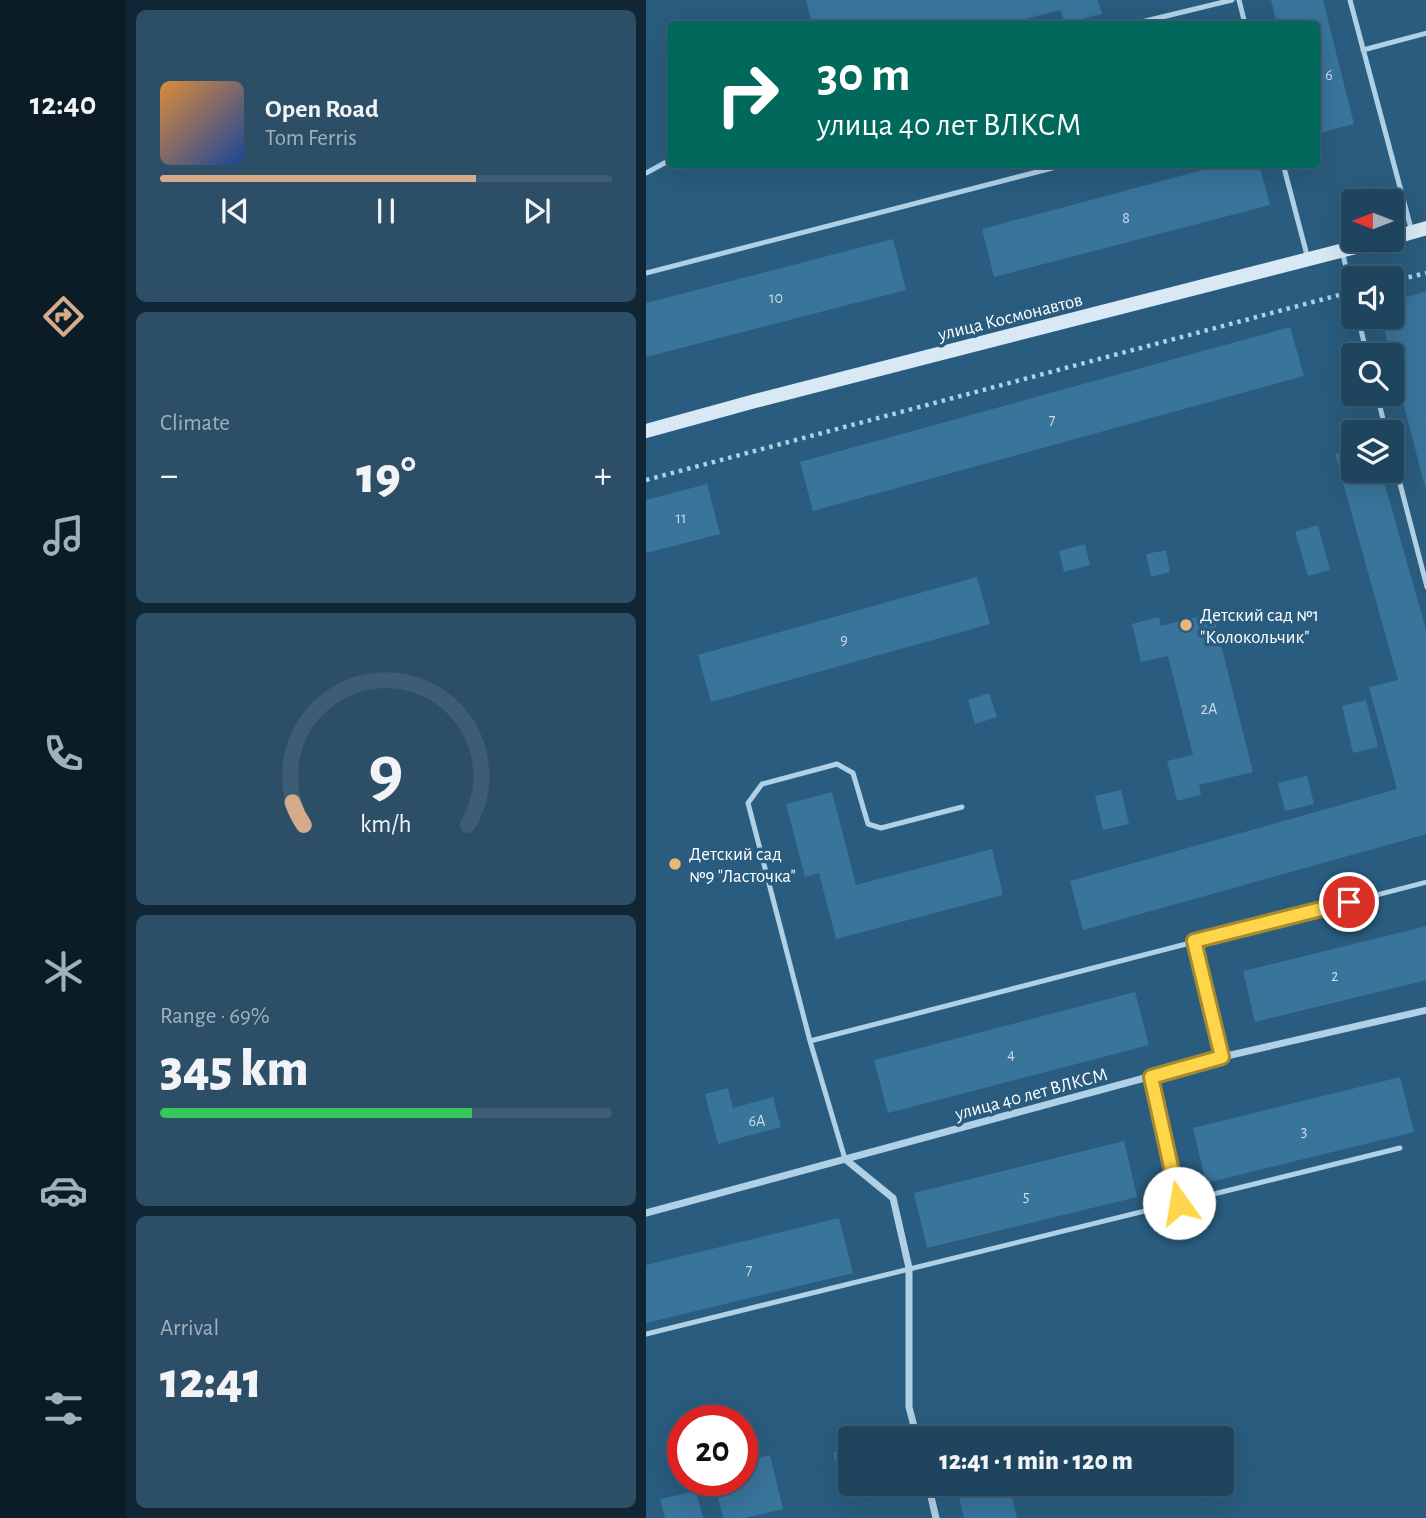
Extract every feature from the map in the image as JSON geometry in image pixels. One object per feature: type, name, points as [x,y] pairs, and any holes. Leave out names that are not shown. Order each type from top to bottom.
[{"type":"street","name":"улица Космонавтов","points":[[646,431],[1341,251]]},
{"type":"street","name":"улица 40 лет ВЛКСМ","points":[[646,1213],[1222,1057],[1426,1010]]},
{"type":"street","points":[[845,1159],[893,1198],[908,1268],[909,1407],[914,1426]]},
{"type":"street","points":[[931,1496],[936,1518]]},
{"type":"lane","points":[[1145,21],[1232,0]]},
{"type":"lane","points":[[1239,0],[1244,21]]},
{"type":"lane","points":[[1350,0],[1419,230]]},
{"type":"lane","points":[[1363,50],[1426,33]]},
{"type":"lane","points":[[646,173],[667,162]]},
{"type":"lane","points":[[646,273],[1053,168]]},
{"type":"lane","points":[[1284,168],[1309,260]]},
{"type":"lane","points":[[1400,483],[1424,567],[1426,587]]},
{"type":"lane","points":[[845,1159],[810,1041],[748,803],[762,784],[837,764],[853,773],[868,824],[881,828],[962,807]]},
{"type":"lane","points":[[810,1041],[1426,882]]},
{"type":"lane","points":[[1194,941],[1222,1057]]},
{"type":"lane","points":[[1151,1077],[1179,1203]]},
{"type":"lane","points":[[646,1334],[1400,1148]]},
{"type":"path","points":[[1404,278],[1426,273]]},
{"type":"path","points":[[646,480],[1341,296]]},
{"type":"building","points":[[806,0],[1098,0],[1102,14],[1072,21],[1064,21],[1061,10],[1017,21],[811,21]]},
{"type":"building","points":[[1271,0],[1323,0],[1354,124],[1320,133],[1320,21],[1276,21]]},
{"type":"building","points":[[1210,168],[1260,168],[1270,205],[994,277],[982,229]]},
{"type":"building","points":[[893,239],[906,290],[646,357],[646,303]]},
{"type":"building","points":[[1427,291],[1427,487],[1404,406],[1404,343],[1388,343],[1384,329],[1404,329],[1404,298]]},
{"type":"building","points":[[1290,327],[1304,376],[813,511],[800,462]]},
{"type":"building","points":[[1341,452],[1341,476],[1335,454]]},
{"type":"building","points":[[1343,483],[1384,483],[1427,633],[1427,834],[1083,930],[1070,881],[1397,789],[1369,687],[1398,680]]},
{"type":"building","points":[[707,484],[720,534],[646,553],[646,500]]},
{"type":"building","points":[[1318,525],[1330,570],[1308,576],[1295,532]]},
{"type":"building","points":[[1085,544],[1090,565],[1064,572],[1059,551]]},
{"type":"building","points":[[1166,550],[1170,572],[1151,577],[1146,554]]},
{"type":"building","points":[[977,577],[990,624],[711,702],[698,655]]},
{"type":"building","points":[[1213,613],[1253,772],[1199,785],[1201,795],[1177,801],[1167,761],[1193,755],[1168,656],[1141,662],[1132,624],[1159,617],[1161,626]]},
{"type":"building","points":[[989,693],[997,717],[975,724],[968,700]]},
{"type":"building","points":[[1366,700],[1378,747],[1353,753],[1342,706]]},
{"type":"building","points":[[1307,776],[1314,804],[1285,811],[1278,783]]},
{"type":"building","points":[[1121,790],[1129,824],[1103,830],[1095,796]]},
{"type":"building","points":[[832,792],[856,885],[992,849],[1003,895],[836,939],[819,873],[805,877],[786,804]]},
{"type":"building","points":[[1427,926],[1427,980],[1255,1022],[1243,971]]},
{"type":"building","points":[[1135,992],[1149,1045],[888,1113],[874,1060]]},
{"type":"building","points":[[1400,1077],[1414,1132],[1206,1183],[1193,1128]]},
{"type":"building","points":[[728,1088],[733,1108],[773,1097],[781,1127],[718,1144],[705,1094]]},
{"type":"building","points":[[1124,1141],[1137,1197],[927,1248],[914,1193]]},
{"type":"building","points":[[839,1218],[853,1273],[646,1323],[646,1265]]},
{"type":"building","points":[[838,1451],[838,1473],[833,1452]]},
{"type":"building","points":[[770,1455],[783,1509],[745,1518],[723,1518],[718,1496],[758,1496],[758,1458]]},
{"type":"building","points":[[697,1496],[703,1518],[665,1518],[660,1499]]},
{"type":"building","points":[[959,1496],[1012,1496],[1017,1518],[964,1518]]},
{"type":"place","name":"Детский сад №1 \"Колокольчик\"","points":[[1186,625]]},
{"type":"place","name":"Детский сад №9 \"Ласточка\"","points":[[675,864]]},
{"type":"route","points":[[1179,1203],[1151,1077],[1222,1057],[1194,941],[1349,902]]}]
